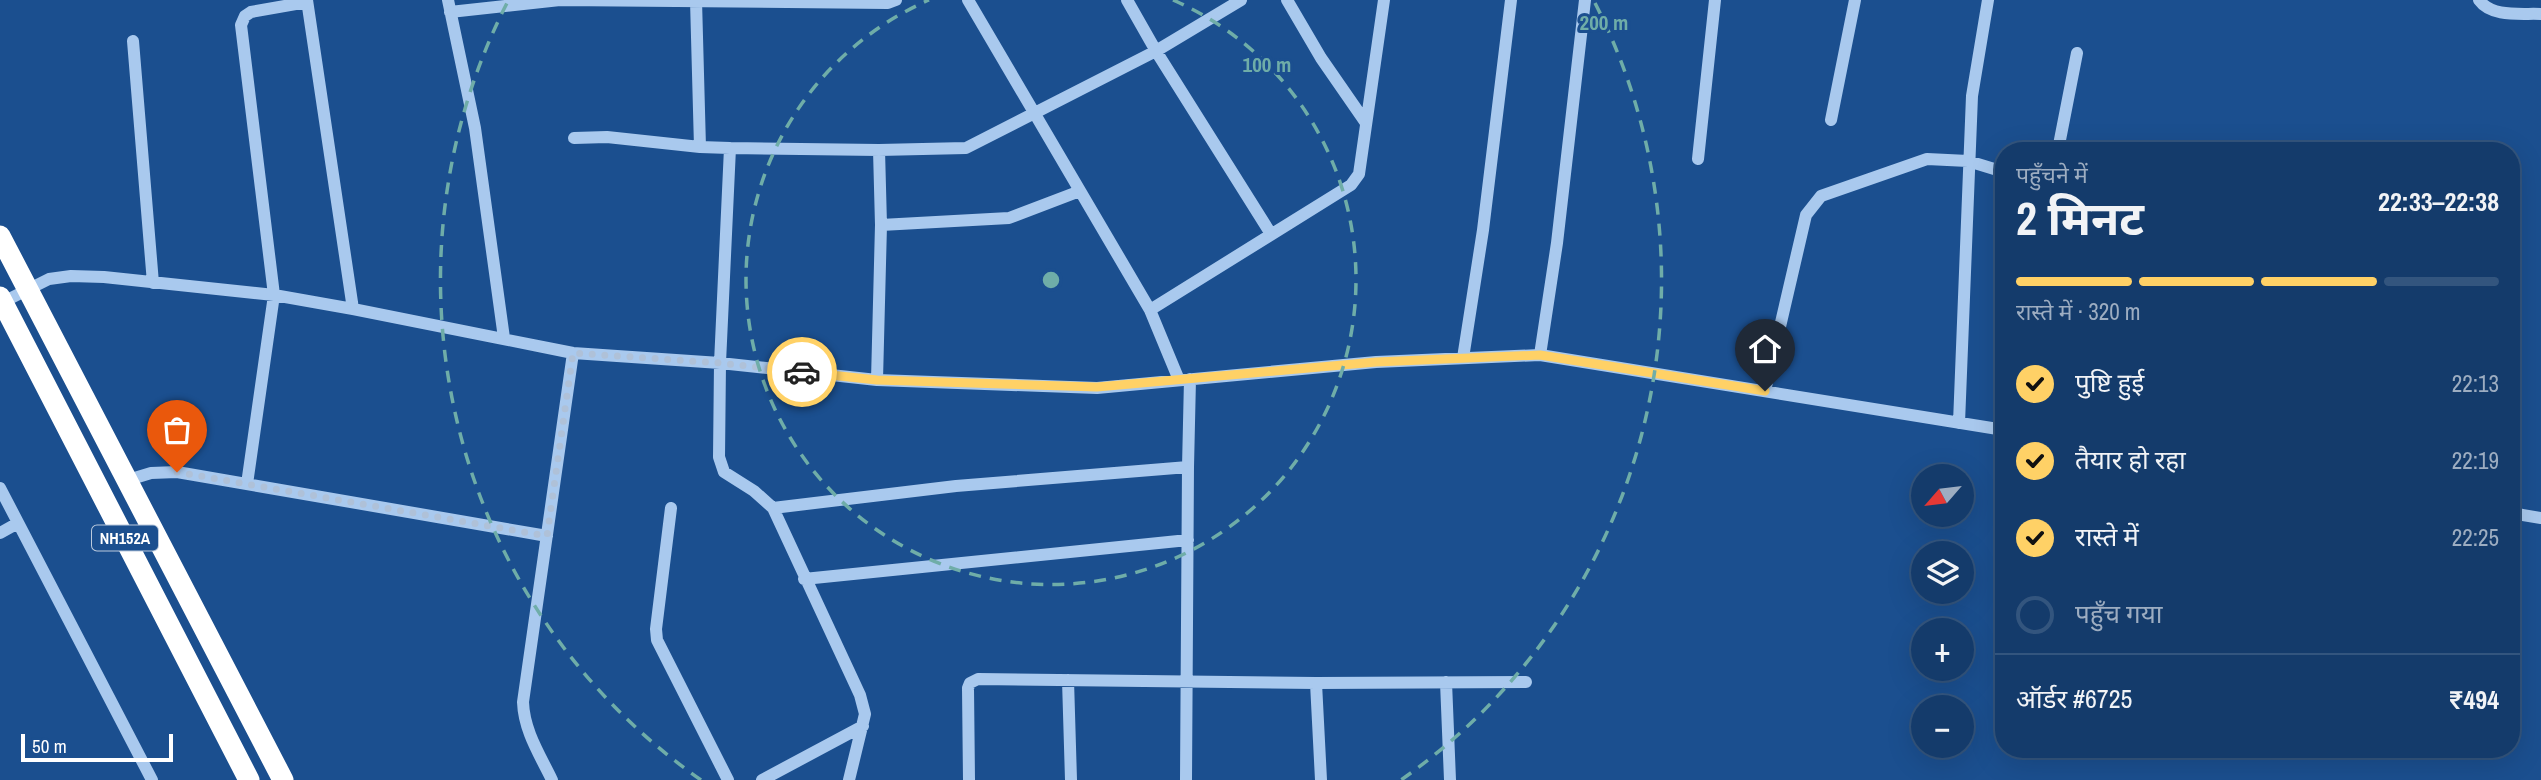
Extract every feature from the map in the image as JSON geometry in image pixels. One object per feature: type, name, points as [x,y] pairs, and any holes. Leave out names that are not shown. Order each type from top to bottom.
[{"type":"highway","name":"NH152A","points":[[0,236],[283,780]]},
{"type":"highway","name":"NH152A","points":[[2,300],[249,780]]},
{"type":"street","points":[[504,338],[475,128],[449,6],[560,0],[888,3],[896,0]]},
{"type":"street","points":[[696,0],[700,147]]},
{"type":"street","points":[[968,0],[1150,310],[1185,379],[1188,467],[1186,780]]},
{"type":"street","points":[[1127,0],[1271,234]]},
{"type":"street","points":[[574,138],[607,137],[730,148],[966,148],[1156,51],[1241,0]]},
{"type":"street","points":[[1287,0],[1321,58],[1366,123]]},
{"type":"street","points":[[1150,310],[1351,185],[1359,174],[1384,0]]},
{"type":"street","points":[[1463,358],[1483,230],[1511,0]]},
{"type":"street","points":[[1540,355],[1557,243],[1585,0]]},
{"type":"street","points":[[1698,159],[1715,0]]},
{"type":"street","points":[[1831,120],[1855,0]]},
{"type":"street","points":[[1959,423],[1972,96],[1989,0]]},
{"type":"street","points":[[2479,0],[2483,5],[2503,13],[2541,14]]},
{"type":"street","points":[[247,484],[274,295],[241,25],[245,16],[251,12],[307,1],[353,309]]},
{"type":"street","points":[[133,41],[153,283]]},
{"type":"street","points":[[2060,142],[2077,53]]},
{"type":"street","points":[[730,148],[720,363],[719,457],[722,470],[773,508],[860,695],[864,714],[863,726],[849,780]]},
{"type":"street","points":[[877,380],[881,225],[879,150]]},
{"type":"street","points":[[1765,391],[1806,215],[1814,202],[1821,196],[1927,159],[1968,161],[1995,169]]},
{"type":"street","points":[[881,225],[1009,218],[1080,191]]},
{"type":"street","points":[[2,300],[49,279],[71,276],[104,277],[274,295],[573,353],[720,363],[877,380],[1097,387],[1376,362],[1540,355],[1995,429]]},
{"type":"street","points":[[552,780],[528,730],[523,713],[573,353]]},
{"type":"street","points":[[773,508],[956,486],[1188,467]]},
{"type":"street","points":[[128,480],[151,473],[177,472],[547,536]]},
{"type":"street","points":[[0,488],[152,780]]},
{"type":"street","points":[[671,508],[656,629],[657,640],[728,780]]},
{"type":"street","points":[[2520,514],[2541,518]]},
{"type":"street","points":[[0,533],[18,523]]},
{"type":"street","points":[[804,579],[1188,540]]},
{"type":"street","points":[[969,780],[968,688],[970,683],[978,679],[1316,683],[1526,682]]},
{"type":"street","points":[[1068,680],[1071,780]]},
{"type":"street","points":[[1446,682],[1450,780]]},
{"type":"street","points":[[1316,683],[1321,780]]},
{"type":"street","points":[[762,780],[863,726]]},
{"type":"way so far","points":[[177,472],[547,536],[573,353],[720,363],[802,372]]},
{"type":"route","points":[[802,372],[877,380],[1097,387],[1376,362],[1540,355],[1765,391]]}]
